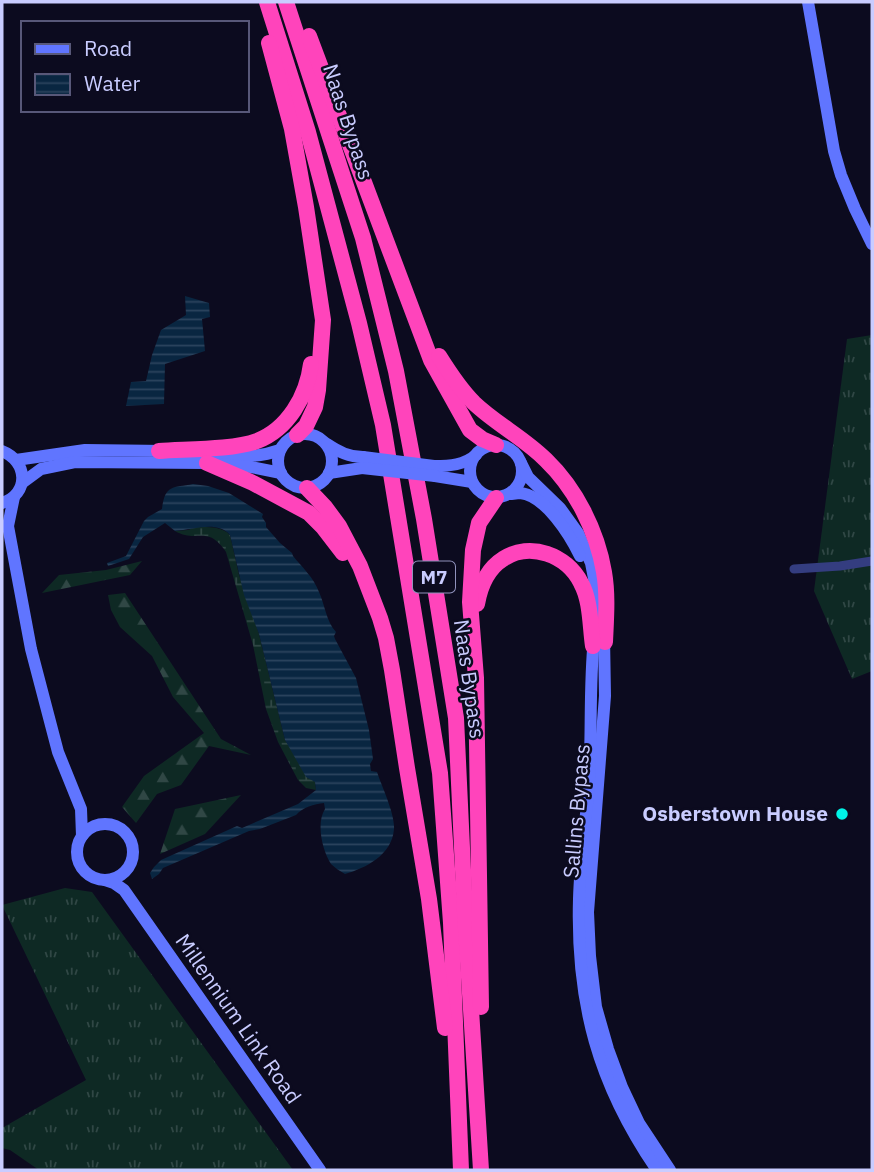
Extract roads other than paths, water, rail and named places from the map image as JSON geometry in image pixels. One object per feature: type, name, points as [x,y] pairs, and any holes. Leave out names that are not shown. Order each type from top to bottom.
[{"type":"highway","points":[[256,2],[292,129],[323,320],[315,407],[306,426],[297,435]]},
{"type":"highway","name":"Naas Bypass","points":[[267,2],[307,132],[352,298],[383,425],[390,466],[440,773],[451,923],[459,1170]]},
{"type":"highway","name":"Naas Bypass","points":[[286,2],[363,238],[396,371],[424,519],[456,718],[481,1170]]},
{"type":"highway","points":[[294,2],[345,130],[430,360],[470,430],[496,445]]},
{"type":"highway","points":[[159,451],[238,445],[257,441],[278,429],[298,405],[306,390],[319,296]]},
{"type":"highway","points":[[412,312],[450,373],[474,403],[545,459],[564,480],[584,513],[604,572],[607,602],[599,644]]},
{"type":"highway","name":"M7","points":[[207,463],[253,483],[309,513],[339,547],[371,597]]},
{"type":"highway","name":"M7","points":[[307,488],[339,526],[360,566],[380,618],[393,670],[441,988],[459,1170]]},
{"type":"highway","name":"M7","points":[[481,1170],[482,1055],[476,678],[470,602],[473,550],[480,523],[502,496]]},
{"type":"highway","name":"M7","points":[[472,640],[480,589],[489,572],[504,558],[535,551],[550,554],[572,568],[582,584],[599,644]]},
{"type":"main road","points":[[808,2],[834,151],[841,175],[872,244]]},
{"type":"main road","points":[[16,460],[85,450],[265,456],[280,450],[290,438],[310,434],[362,463]]},
{"type":"main road","points":[[280,450],[278,461],[281,473],[292,484],[307,488],[320,484],[329,473],[332,458],[327,444]]},
{"type":"main road","points":[[329,473],[362,463],[435,471],[472,482],[482,493],[502,496],[516,489],[523,472],[514,452],[496,445],[485,448],[468,462],[435,471]]},
{"type":"main road","points":[[2,450],[10,454],[21,467],[22,484]]},
{"type":"main road","points":[[472,482],[470,471],[476,455]]},
{"type":"main road","points":[[124,890],[122,881],[132,858],[131,842],[116,826],[90,820],[81,809],[58,752],[31,649],[5,521],[8,500],[41,469],[75,462],[207,463],[281,473]]},
{"type":"main road","name":"Sallins Bypass","points":[[521,463],[528,477],[561,508],[578,533],[595,581],[605,696],[588,912],[596,1007],[622,1087],[639,1123],[670,1170]]},
{"type":"main road","name":"Sallins Bypass","points":[[502,496],[521,493],[540,501],[580,553],[589,580],[599,644],[579,895],[579,957],[586,1009],[596,1048],[622,1113],[636,1140],[657,1170]]},
{"type":"main road","points":[[81,809],[82,836],[77,849],[81,866],[91,877],[105,880],[125,871]]},
{"type":"main road","points":[[82,836],[100,824]]},
{"type":"main road","name":"Millennium Link Road","points":[[105,880],[124,890],[320,1170]]},
{"type":"street","points":[[794,569],[872,561]]},
{"type":"water","points":[[185,296],[209,303],[210,317],[202,319],[205,351],[165,364],[164,404],[126,406],[131,382],[146,381],[161,330],[186,315]]},
{"type":"water","points":[[193,484],[229,493],[263,514],[266,527],[292,553],[317,587],[336,632],[335,639],[356,678],[369,730],[373,759],[370,764],[371,771],[377,772],[394,823],[392,838],[383,853],[361,868],[345,874],[331,864],[321,836],[324,803],[309,806],[296,815],[249,831],[163,868],[152,879],[150,873],[161,860],[237,826],[242,828],[298,804],[316,790],[315,782],[306,777],[285,740],[259,634],[244,595],[230,535],[225,530],[212,527],[175,531],[165,523],[143,537],[129,559],[108,566],[107,563],[126,556],[144,521],[162,509],[168,491]]},
{"type":"place","name":"Osberstown House","points":[[842,814]]}]
